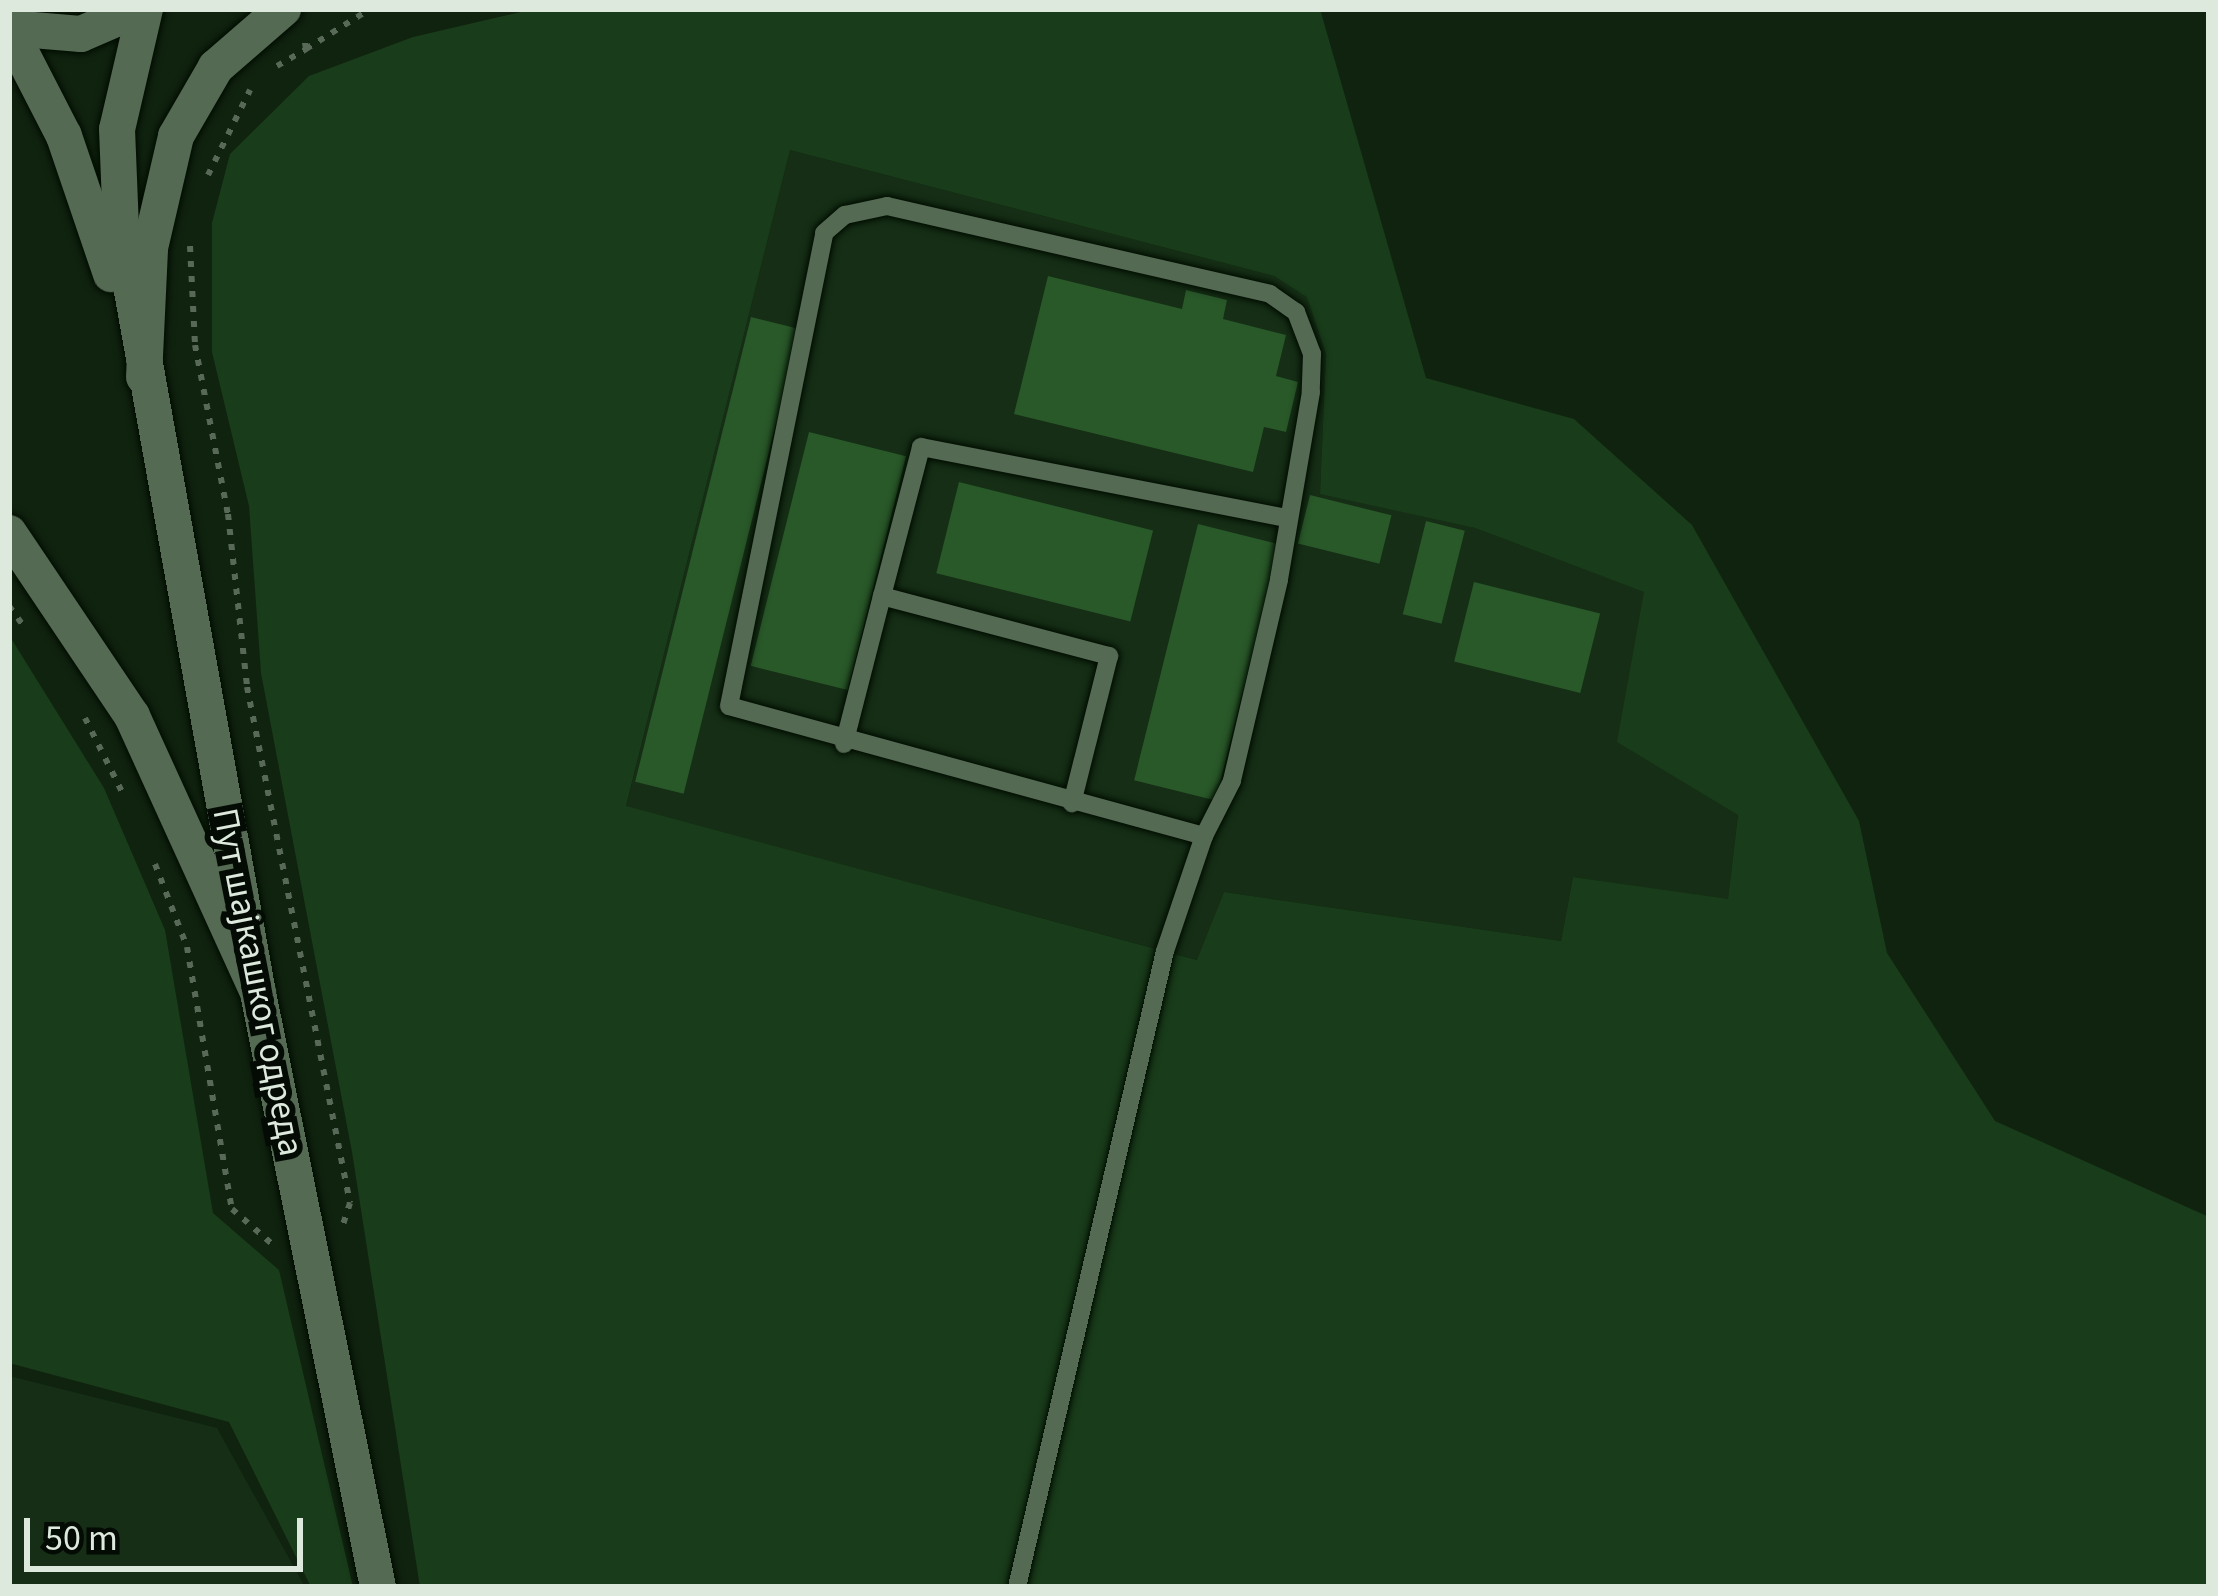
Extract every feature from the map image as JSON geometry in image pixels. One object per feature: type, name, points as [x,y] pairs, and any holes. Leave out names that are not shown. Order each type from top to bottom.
[{"type":"street","points":[[9,28],[81,34],[142,9]]},
{"type":"street","name":"Пут шајкашког одреда","points":[[142,9],[115,158],[144,377],[258,994],[378,1587]]},
{"type":"street","points":[[144,377],[150,248],[176,136],[217,68],[293,19]]},
{"type":"street","name":"Пут шајкашког одреда","points":[[9,28],[64,136],[144,377]]},
{"type":"street","points":[[9,533],[132,716],[258,994]]},
{"type":"lane","points":[[1017,1587],[1165,951],[1204,836],[1232,781],[1287,518],[1312,354],[1296,312],[1270,294],[955,217],[886,206],[845,215],[824,232],[729,706],[844,744],[1204,836]]},
{"type":"lane","points":[[844,744],[921,447],[1287,518]]},
{"type":"lane","points":[[882,596],[1109,656],[1072,803]]},
{"type":"path","points":[[272,69],[370,9]]},
{"type":"path","points":[[293,19],[306,49]]},
{"type":"path","points":[[200,194],[255,79]]},
{"type":"path","points":[[154,859],[187,947],[232,1209],[321,1288],[350,1203],[247,687],[229,514],[195,345],[194,228]]},
{"type":"path","points":[[9,606],[34,642]]},
{"type":"path","points":[[72,697],[125,796]]},
{"type":"shaded area","points":[[534,9],[1320,9],[1426,378],[1574,419],[1692,525],[1859,821],[1887,953],[1995,1121],[2209,1217],[2209,1587],[420,1587],[352,1152],[261,673],[249,506],[212,352],[212,223],[230,154],[309,76],[413,37]],"holes":[[[790,150],[1274,276],[1307,297],[1326,354],[1320,494],[1475,528],[1644,592],[1617,742],[1738,815],[1728,899],[1573,877],[1561,941],[1224,892],[1197,960],[626,806]]]},
{"type":"shaded area","points":[[790,150],[1274,276],[1308,297],[1326,354],[1320,493],[1475,528],[1645,592],[1618,742],[1738,814],[1728,900],[1573,877],[1561,941],[1224,892],[1198,960],[626,807]]},
{"type":"shaded area","points":[[9,635],[104,788],[165,930],[213,1213],[279,1270],[353,1587],[311,1587],[229,1422],[9,1363]]},
{"type":"shaded area","points":[[9,1376],[217,1428],[305,1587],[9,1587]]},
{"type":"building","points":[[1048,276],[1182,309],[1186,290],[1227,300],[1223,319],[1286,335],[1276,376],[1298,382],[1286,432],[1264,427],[1253,472],[1014,414]]},
{"type":"building","points":[[751,317],[800,329],[684,794],[635,782]]},
{"type":"building","points":[[809,432],[906,456],[848,690],[751,666]]},
{"type":"building","points":[[959,482],[1153,530],[1130,622],[936,573]]},
{"type":"building","points":[[1310,495],[1392,515],[1379,564],[1298,544]]},
{"type":"building","points":[[1426,521],[1465,531],[1442,624],[1403,614]]},
{"type":"building","points":[[1198,524],[1280,544],[1216,800],[1134,780]]},
{"type":"building","points":[[1474,582],[1600,613],[1580,693],[1454,662]]}]
